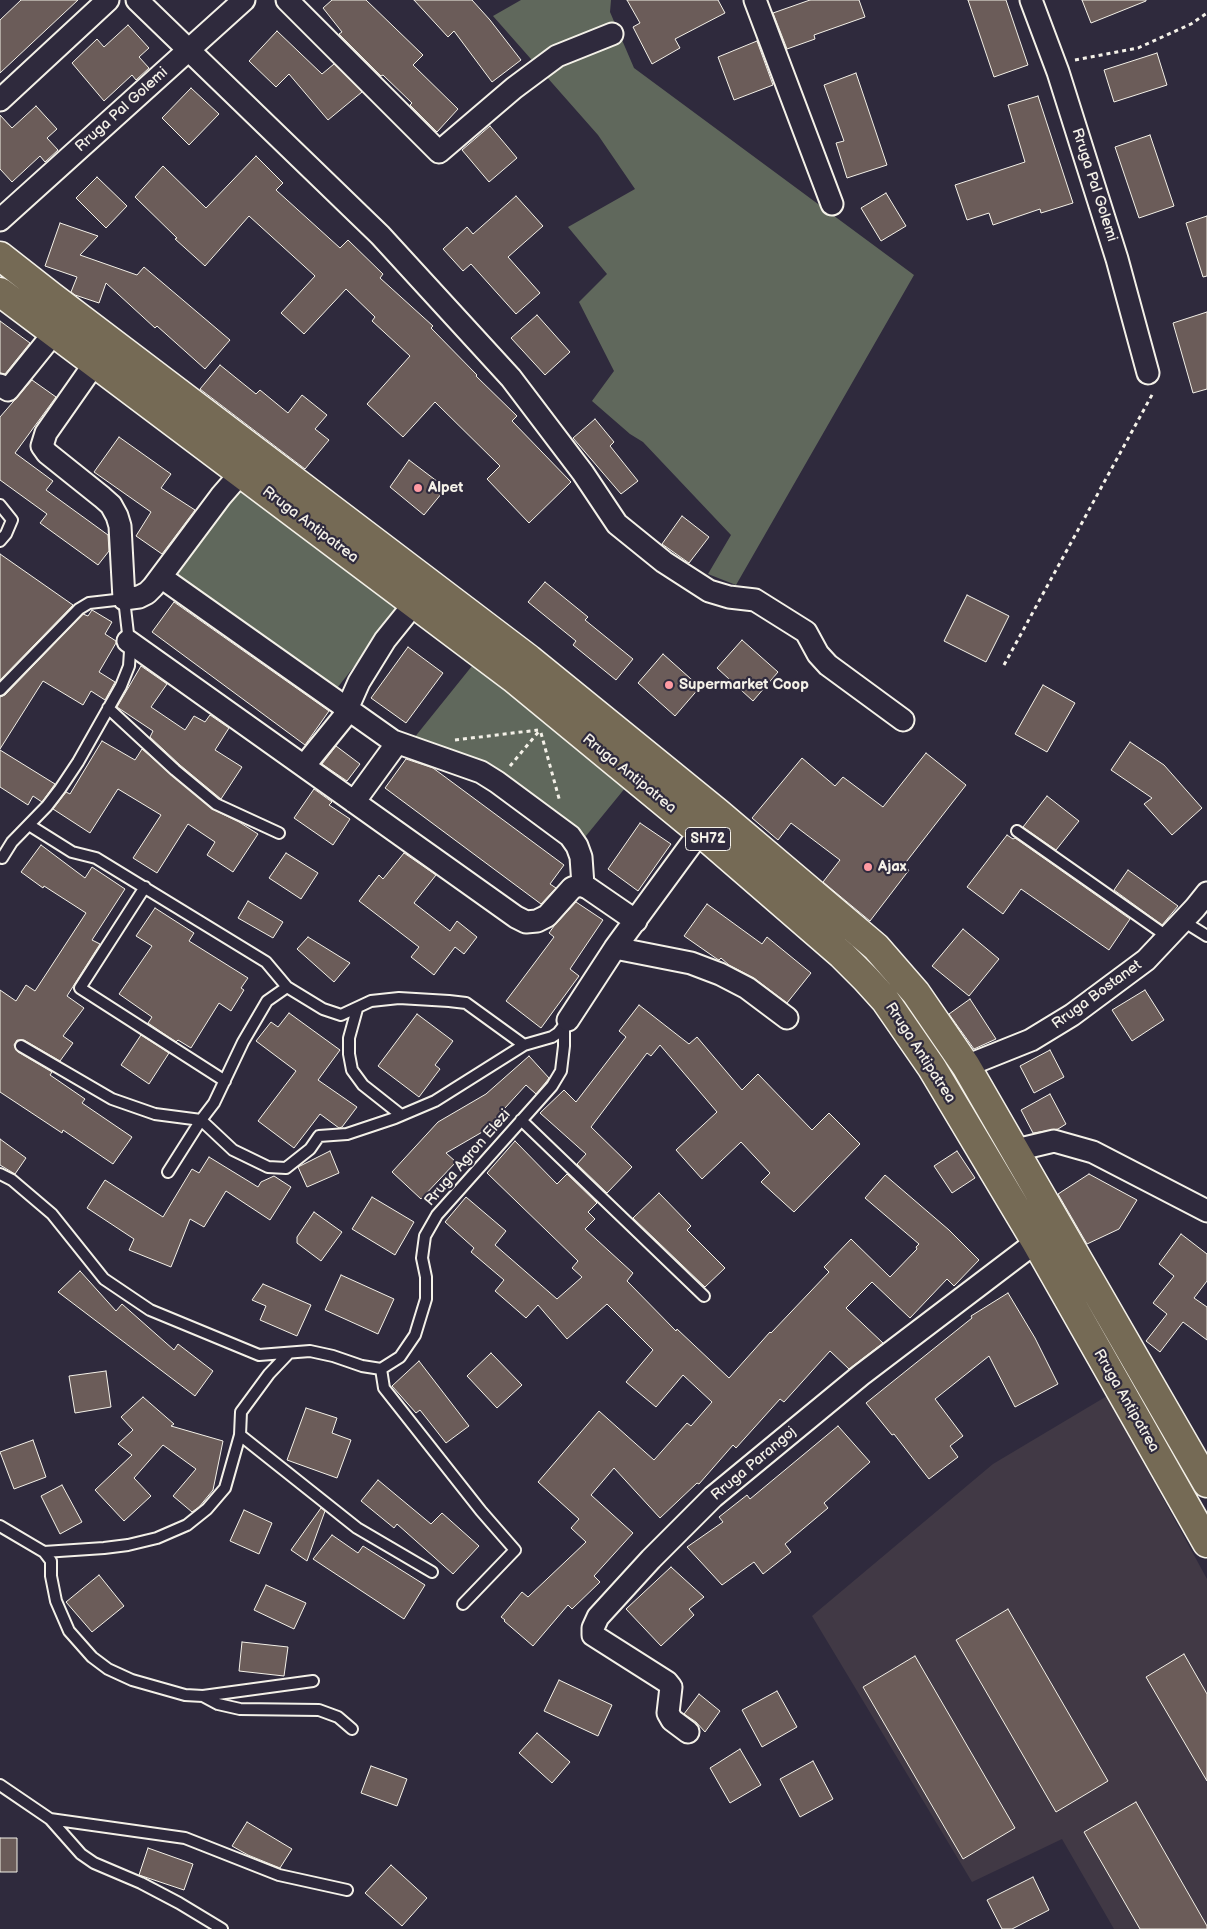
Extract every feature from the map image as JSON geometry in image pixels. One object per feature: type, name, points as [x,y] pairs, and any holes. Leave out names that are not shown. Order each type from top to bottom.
[{"type":"main road","name":"Rruga Antipatrea","points":[[0,256],[529,659],[717,812],[876,947],[916,994],[966,1066],[1207,1483]]},
{"type":"main road","name":"Rruga Antipatrea","points":[[0,292],[512,678],[547,721],[700,832],[842,955],[886,1000],[932,1068],[1036,1242],[1207,1542]]},
{"type":"street","points":[[0,100],[108,0]]},
{"type":"street","points":[[137,0],[380,235],[511,378],[583,473],[617,524],[664,562],[709,591],[730,597],[755,600],[806,632],[818,654],[828,665],[903,720]]},
{"type":"street","name":"Rruga Pal Golemi","points":[[0,220],[244,0]]},
{"type":"street","points":[[287,0],[440,152],[514,88],[557,56],[612,34]]},
{"type":"street","points":[[755,0],[832,204]]},
{"type":"street","name":"Rruga Pal Golemi","points":[[1031,0],[1055,64],[1117,259],[1148,373]]},
{"type":"street","points":[[3,392],[54,332]]},
{"type":"street","points":[[95,364],[46,433],[42,446],[47,453],[102,496],[111,505],[117,516],[120,526],[124,599],[139,597],[147,593],[221,496],[241,473]]},
{"type":"street","points":[[161,577],[397,743],[475,769],[497,782],[570,836],[577,846],[581,857],[583,885]]},
{"type":"street","points":[[304,766],[348,710],[359,682],[385,640],[414,604]]},
{"type":"street","points":[[128,641],[516,917],[526,922],[537,921],[547,916],[572,888],[583,885],[636,921]]},
{"type":"street","points":[[354,802],[397,743]]},
{"type":"street","points":[[566,1022],[616,948],[700,832]]},
{"type":"street","name":"Rruga Bostanet","points":[[966,1066],[1031,1040],[1072,1016],[1146,960],[1207,893]]},
{"type":"street","points":[[616,948],[691,963],[720,974],[748,988],[787,1018]]},
{"type":"street","points":[[1016,1150],[1054,1141],[1093,1152],[1207,1211]]},
{"type":"street","name":"Rruga Parangoj","points":[[688,1732],[672,1720],[668,1713],[671,1687],[667,1682],[593,1636],[593,1628],[598,1617],[651,1559],[713,1497],[861,1375],[1036,1242],[1060,1227]]},
{"type":"lane","points":[[0,505],[12,520],[6,534],[0,541]]},
{"type":"lane","points":[[0,690],[79,609],[89,603],[124,599],[128,666],[121,686],[78,762],[60,789],[48,806],[12,842],[2,858]]},
{"type":"lane","points":[[108,708],[175,770],[216,804],[279,833]]},
{"type":"lane","points":[[29,825],[72,852],[96,858],[266,962],[287,987],[323,1010],[341,1015],[371,1001],[399,998],[466,1003],[524,1046]]},
{"type":"lane","points":[[1017,830],[1168,937]]},
{"type":"lane","points":[[145,887],[80,988],[224,1081]]},
{"type":"lane","points":[[1183,921],[1207,936]]},
{"type":"lane","points":[[168,1172],[214,1103],[243,1042],[267,1001],[287,987]]},
{"type":"lane","points":[[357,1009],[349,1038],[348,1054],[352,1070],[363,1085],[401,1115]]},
{"type":"lane","points":[[21,1046],[112,1099],[155,1114],[201,1120],[233,1150],[268,1167],[286,1168],[310,1148],[319,1136],[347,1134],[435,1101],[524,1046],[552,1037],[558,1033],[566,1022]]},
{"type":"lane","name":"Rruga Agron Elezi","points":[[380,1369],[400,1357],[414,1335],[426,1299],[426,1277],[422,1258],[425,1236],[436,1215],[552,1086],[561,1071],[566,1022]]},
{"type":"lane","points":[[521,1120],[704,1296]]},
{"type":"lane","points":[[0,1174],[12,1180],[52,1214],[104,1279],[150,1310],[259,1355],[310,1351],[333,1356],[362,1366],[380,1369],[384,1388],[481,1511],[515,1550],[463,1604]]},
{"type":"lane","points":[[44,1552],[104,1548],[158,1538],[187,1525],[207,1509],[225,1488],[240,1435],[241,1412],[269,1374],[288,1354]]},
{"type":"lane","points":[[240,1435],[357,1528],[432,1572]]},
{"type":"lane","points":[[0,1526],[44,1552],[51,1561],[51,1576],[56,1601],[69,1631],[92,1657],[108,1669],[132,1680],[185,1695],[203,1696],[313,1681]]},
{"type":"lane","points":[[203,1696],[218,1704],[240,1708],[318,1710],[338,1717],[352,1728]]},
{"type":"lane","points":[[0,1786],[50,1818],[81,1854],[94,1863],[141,1883],[222,1929]]},
{"type":"lane","points":[[50,1818],[185,1838],[279,1875],[347,1890]]},
{"type":"path","points":[[1055,64],[1138,48],[1191,24],[1207,13]]},
{"type":"path","points":[[1004,665],[1153,391],[1148,373]]},
{"type":"path","points":[[453,740],[547,721]]},
{"type":"path","points":[[497,782],[547,721]]},
{"type":"path","points":[[547,721],[570,836]]},
{"type":"shaded area","points":[[521,0],[611,0],[610,12],[634,68],[914,275],[736,585],[708,574],[731,535],[643,442],[630,434],[592,401],[614,371],[579,302],[607,274],[568,227],[635,189],[598,135],[493,16]]},
{"type":"shaded area","points":[[240,486],[400,608],[334,692],[169,576]]},
{"type":"shaded area","points":[[476,661],[630,782],[581,842],[478,764],[410,743]]},
{"type":"shaded area","points":[[1107,1396],[1207,1579],[1207,1929],[1114,1929],[1062,1839],[972,1882],[812,1616],[993,1464]]},
{"type":"building","points":[[21,0],[78,0],[0,73],[0,20]]},
{"type":"building","points":[[332,0],[366,0],[423,55],[413,65],[458,109],[437,132],[410,105],[412,103],[383,75],[381,76],[339,34],[342,32],[323,8]]},
{"type":"building","points":[[414,0],[472,0],[521,60],[492,82],[454,31],[448,37]]},
{"type":"building","points":[[627,0],[718,0],[725,13],[675,39],[680,48],[652,64],[633,27],[640,23]]},
{"type":"building","points":[[810,0],[859,0],[865,17],[814,35],[815,39],[787,49],[773,13]]},
{"type":"building","points":[[968,0],[1006,0],[1028,65],[994,77]]},
{"type":"building","points":[[1082,0],[1146,0],[1146,1],[1091,23]]},
{"type":"building","points":[[128,25],[149,48],[139,57],[149,68],[136,80],[132,75],[104,101],[72,63],[97,39],[104,47]]},
{"type":"building","points":[[277,31],[322,74],[334,64],[362,92],[328,120],[289,74],[276,87],[249,61]]},
{"type":"building","points":[[757,41],[773,85],[734,100],[718,57]]},
{"type":"building","points":[[1157,53],[1167,85],[1114,102],[1104,70]]},
{"type":"building","points":[[856,73],[887,165],[847,178],[836,143],[844,141],[824,85]]},
{"type":"building","points":[[191,88],[219,114],[189,145],[162,118]]},
{"type":"building","points":[[1038,96],[1073,203],[1041,213],[1040,209],[993,225],[989,213],[967,220],[955,185],[1025,162],[1008,105]]},
{"type":"building","points":[[36,106],[57,129],[47,138],[58,150],[45,162],[40,156],[12,182],[0,169],[0,115],[12,128]]},
{"type":"building","points":[[490,126],[517,158],[489,182],[462,150]]},
{"type":"building","points":[[1150,135],[1174,206],[1139,218],[1115,147]]},
{"type":"building","points":[[256,156],[283,183],[276,190],[340,248],[348,240],[383,274],[380,278],[433,326],[431,328],[517,416],[512,421],[571,482],[529,523],[487,479],[500,466],[435,402],[403,437],[367,404],[410,356],[372,321],[375,317],[346,289],[304,334],[281,313],[315,276],[249,216],[205,266],[175,239],[177,238],[135,197],[163,166],[206,208]]},
{"type":"building","points":[[97,177],[127,206],[106,228],[76,198]]},
{"type":"building","points":[[886,193],[906,226],[881,241],[861,208]]},
{"type":"building","points":[[516,196],[543,226],[508,257],[540,293],[516,314],[471,264],[463,271],[443,249],[467,227],[473,234]]},
{"type":"building","points":[[1207,216],[1207,276],[1203,277],[1186,223]]},
{"type":"building","points":[[60,223],[98,236],[80,255],[137,275],[144,267],[230,340],[205,369],[157,326],[155,328],[106,283],[99,303],[75,295],[71,292],[77,277],[45,266]]},
{"type":"building","points":[[1207,312],[1207,389],[1193,393],[1173,323]]},
{"type":"building","points":[[537,315],[570,352],[545,375],[511,338]]},
{"type":"building","points":[[0,321],[30,343],[5,374],[0,373]]},
{"type":"building","points":[[220,365],[256,394],[260,390],[288,413],[302,395],[327,415],[315,429],[329,440],[305,469],[200,389]]},
{"type":"building","points":[[32,380],[56,397],[15,453],[53,481],[46,490],[108,535],[109,551],[98,565],[40,523],[47,514],[0,480],[0,417]]},
{"type":"building","points":[[595,419],[614,442],[610,446],[638,481],[621,494],[573,438]]},
{"type":"building","points":[[119,437],[171,474],[161,488],[195,510],[162,554],[136,536],[151,512],[94,472]]},
{"type":"building","name":"Alpet","points":[[409,460],[446,488],[424,515],[390,487]]},
{"type":"building","points":[[682,516],[709,537],[689,563],[662,544]]},
{"type":"building","points":[[0,554],[73,605],[0,680]]},
{"type":"building","points":[[545,582],[588,617],[585,620],[633,659],[616,680],[573,645],[576,641],[528,602]]},
{"type":"building","points":[[967,595],[1009,616],[986,662],[944,641]]},
{"type":"building","points":[[174,602],[329,711],[305,745],[152,632]]},
{"type":"building","points":[[92,610],[112,622],[105,634],[116,641],[99,672],[115,682],[105,700],[91,691],[83,705],[43,681],[0,749],[0,697],[5,695],[83,614],[88,616]]},
{"type":"building","points":[[742,640],[778,672],[753,701],[717,668]]},
{"type":"building","points":[[408,647],[443,673],[406,723],[371,698]]},
{"type":"building","points":[[663,654],[700,687],[675,716],[638,683]]},
{"type":"building","points":[[141,666],[167,684],[151,707],[185,730],[194,716],[205,722],[210,715],[229,728],[215,750],[242,767],[221,799],[150,737],[153,731],[117,707]]},
{"type":"building","points":[[1043,685],[1075,703],[1047,752],[1015,734]]},
{"type":"building","points":[[102,741],[135,760],[142,749],[212,809],[258,834],[233,872],[207,855],[215,842],[188,824],[157,873],[133,858],[161,815],[118,789],[90,833],[53,809],[66,792],[70,794]]},
{"type":"building","points":[[1130,742],[1164,765],[1202,808],[1172,835],[1144,804],[1152,798],[1111,770]]},
{"type":"building","points":[[336,746],[360,764],[347,781],[322,764]]},
{"type":"building","points":[[0,750],[55,784],[42,802],[33,796],[28,805],[0,787]]},
{"type":"building","points":[[926,753],[966,785],[903,866],[909,870],[870,921],[823,882],[840,860],[791,823],[778,840],[752,818],[802,758],[835,786],[843,777],[883,807]]},
{"type":"building","points":[[406,759],[433,768],[564,865],[550,884],[556,888],[541,904],[385,788]]},
{"type":"building","points":[[314,789],[332,802],[329,805],[350,819],[333,845],[294,818]]},
{"type":"building","points":[[1047,796],[1079,821],[1056,850],[1023,827]]},
{"type":"building","points":[[640,823],[671,844],[638,891],[608,869]]},
{"type":"building","points":[[1007,835],[1013,839],[1015,838],[1130,919],[1109,950],[1021,889],[1003,914],[967,887]]},
{"type":"building","points":[[41,845],[85,878],[92,867],[125,889],[92,940],[100,944],[67,996],[84,1008],[63,1036],[73,1043],[60,1061],[24,1040],[17,1040],[14,1045],[18,1052],[52,1072],[50,1075],[85,1099],[82,1103],[132,1137],[113,1164],[63,1130],[62,1133],[0,1092],[0,990],[16,1001],[26,985],[35,991],[86,913],[44,886],[43,888],[21,872]]},
{"type":"building","points":[[286,853],[318,873],[301,899],[269,878]]},
{"type":"building","points":[[404,853],[436,875],[414,903],[450,931],[457,921],[477,937],[464,954],[455,947],[434,975],[411,957],[419,947],[359,901],[379,875],[383,879]]},
{"type":"building","points":[[1128,870],[1178,906],[1162,925],[1114,890]]},
{"type":"building","points":[[248,901],[283,922],[273,938],[238,918]]},
{"type":"building","points":[[576,902],[603,920],[570,969],[579,976],[541,1028],[506,1001],[554,937],[549,933]]},
{"type":"building","points":[[707,904],[762,944],[767,937],[811,973],[787,1003],[754,978],[729,965],[721,958],[717,959],[684,936]]},
{"type":"building","points":[[155,908],[194,933],[189,941],[248,978],[241,988],[244,990],[231,1011],[219,1003],[191,1048],[178,1040],[176,1042],[148,1023],[152,1017],[119,994],[152,946],[136,936]]},
{"type":"building","points":[[963,929],[999,959],[969,996],[932,966]]},
{"type":"building","points":[[308,937],[350,963],[334,982],[297,949]]},
{"type":"building","points":[[1145,990],[1164,1020],[1132,1041],[1112,1010]]},
{"type":"building","points":[[970,999],[996,1039],[974,1049],[949,1014]]},
{"type":"building","points":[[639,1005],[689,1044],[697,1037],[742,1090],[758,1074],[812,1130],[829,1113],[860,1144],[794,1212],[761,1182],[770,1173],[741,1142],[702,1179],[676,1150],[717,1112],[660,1045],[651,1056],[647,1053],[591,1127],[632,1167],[607,1193],[577,1164],[586,1154],[540,1113],[564,1090],[576,1102],[626,1037],[619,1031]]},
{"type":"building","points":[[289,1013],[340,1050],[318,1080],[357,1107],[342,1127],[339,1128],[320,1114],[294,1148],[258,1121],[296,1071],[256,1041],[271,1022],[278,1027]]},
{"type":"building","points":[[417,1014],[453,1041],[435,1065],[440,1069],[419,1097],[378,1066]]},
{"type":"building","points":[[141,1035],[169,1053],[149,1084],[121,1065]]},
{"type":"building","points":[[1050,1050],[1064,1077],[1034,1093],[1020,1066]]},
{"type":"building","points":[[529,1056],[549,1078],[546,1082],[536,1094],[526,1085],[484,1131],[446,1153],[456,1162],[421,1199],[392,1172],[438,1122],[486,1094]]},
{"type":"building","points":[[1050,1094],[1066,1124],[1058,1129],[1033,1133],[1021,1110]]},
{"type":"building","points":[[0,1139],[26,1158],[15,1174],[0,1165]]},
{"type":"building","points":[[515,1141],[557,1184],[567,1174],[597,1203],[588,1212],[595,1219],[585,1229],[633,1273],[627,1281],[676,1331],[677,1329],[729,1378],[770,1332],[829,1272],[824,1267],[851,1239],[890,1277],[917,1249],[916,1247],[919,1244],[865,1198],[885,1175],[949,1230],[979,1260],[954,1286],[947,1279],[910,1318],[872,1282],[846,1308],[883,1343],[849,1369],[830,1351],[784,1402],[780,1399],[736,1448],[733,1445],[699,1484],[697,1483],[660,1518],[614,1468],[591,1495],[633,1533],[594,1576],[600,1582],[572,1609],[568,1605],[533,1646],[501,1617],[522,1592],[528,1597],[586,1542],[571,1528],[579,1519],[538,1482],[599,1411],[654,1460],[687,1423],[691,1426],[712,1402],[683,1375],[656,1407],[626,1382],[653,1350],[607,1304],[567,1339],[538,1305],[526,1318],[495,1291],[504,1280],[471,1252],[474,1248],[445,1222],[466,1197],[506,1231],[495,1245],[557,1299],[582,1277],[572,1268],[578,1261],[487,1173]]},
{"type":"building","points":[[330,1151],[339,1173],[307,1187],[298,1167]]},
{"type":"building","points":[[957,1151],[975,1178],[952,1193],[934,1166]]},
{"type":"building","points":[[209,1157],[258,1187],[261,1182],[274,1176],[291,1187],[270,1220],[226,1191],[204,1227],[190,1219],[171,1267],[129,1250],[134,1239],[87,1208],[105,1180],[163,1217],[192,1169],[199,1173]]},
{"type":"building","points":[[1089,1174],[1137,1200],[1119,1229],[1087,1244],[1058,1194]]},
{"type":"building","points":[[659,1193],[691,1226],[687,1230],[725,1268],[705,1287],[633,1218]]},
{"type":"building","points":[[372,1197],[414,1222],[395,1255],[352,1229]]},
{"type":"building","points":[[314,1212],[342,1232],[321,1261],[297,1243],[297,1237]]},
{"type":"building","points":[[1181,1234],[1207,1254],[1207,1281],[1194,1298],[1207,1307],[1207,1340],[1183,1322],[1160,1352],[1146,1341],[1167,1314],[1153,1303],[1174,1276],[1159,1264]]},
{"type":"building","points":[[80,1271],[116,1311],[122,1304],[174,1350],[178,1344],[213,1371],[195,1396],[58,1292]]},
{"type":"building","points":[[341,1275],[394,1299],[378,1334],[325,1310]]},
{"type":"building","points":[[263,1284],[311,1305],[297,1336],[260,1320],[266,1306],[252,1300]]},
{"type":"building","points":[[1008,1293],[1035,1338],[1058,1384],[1015,1407],[989,1356],[935,1399],[963,1436],[950,1446],[958,1457],[929,1479],[894,1434],[892,1435],[866,1403],[972,1318],[971,1316]]},
{"type":"building","points":[[491,1353],[522,1385],[497,1408],[467,1376]]},
{"type":"building","points":[[419,1361],[469,1426],[446,1443],[420,1410],[416,1413],[392,1386]]},
{"type":"building","points":[[106,1371],[111,1407],[75,1413],[69,1376]]},
{"type":"building","points":[[143,1397],[174,1424],[171,1426],[223,1441],[213,1490],[199,1507],[192,1512],[173,1496],[196,1469],[163,1445],[134,1478],[151,1496],[124,1521],[95,1490],[132,1455],[118,1444],[133,1430],[121,1417]]},
{"type":"building","points":[[306,1408],[337,1418],[332,1433],[351,1440],[337,1478],[287,1460]]},
{"type":"building","points":[[838,1426],[870,1462],[824,1503],[828,1508],[785,1544],[791,1552],[763,1574],[754,1562],[722,1585],[687,1547],[723,1522],[719,1517],[747,1495],[750,1499]]},
{"type":"building","points":[[33,1440],[46,1477],[14,1489],[0,1452]]},
{"type":"building","points":[[378,1480],[431,1524],[442,1513],[479,1546],[453,1574],[397,1524],[394,1528],[361,1501]]},
{"type":"building","points":[[62,1485],[82,1522],[60,1534],[41,1496]]},
{"type":"building","points":[[321,1508],[325,1511],[307,1561],[291,1550]]},
{"type":"building","points":[[244,1510],[272,1523],[259,1554],[230,1541]]},
{"type":"building","points":[[332,1535],[358,1553],[363,1546],[425,1585],[404,1619],[313,1559]]},
{"type":"building","points":[[671,1567],[704,1597],[689,1609],[694,1615],[661,1646],[626,1609]]},
{"type":"building","points":[[99,1575],[124,1606],[92,1632],[66,1602]]},
{"type":"building","points":[[266,1585],[306,1603],[294,1629],[254,1610]]},
{"type":"building","points":[[1008,1609],[1108,1781],[1056,1812],[956,1640]]},
{"type":"building","points":[[242,1642],[288,1647],[284,1676],[239,1671]]},
{"type":"building","points":[[1184,1654],[1207,1694],[1207,1781],[1146,1677]]},
{"type":"building","points":[[915,1656],[1015,1828],[963,1859],[863,1687]]},
{"type":"building","points":[[559,1680],[612,1705],[598,1736],[544,1711]]},
{"type":"building","points":[[777,1691],[797,1727],[762,1747],[742,1710]]},
{"type":"building","points":[[699,1694],[720,1711],[705,1732],[696,1722],[684,1714]]},
{"type":"building","points":[[537,1733],[570,1762],[552,1783],[519,1753]]},
{"type":"building","points":[[740,1749],[761,1785],[730,1803],[710,1768]]},
{"type":"building","points":[[813,1761],[833,1799],[800,1817],[780,1779]]},
{"type":"building","points":[[371,1766],[407,1779],[397,1806],[361,1793]]},
{"type":"building","points":[[1136,1802],[1207,1929],[1140,1929],[1084,1832]]},
{"type":"building","points":[[247,1822],[292,1849],[280,1868],[248,1855],[232,1846]]},
{"type":"building","points":[[0,1838],[17,1838],[17,1872],[0,1872]]},
{"type":"building","points":[[148,1848],[193,1864],[184,1890],[139,1875]]},
{"type":"building","points":[[391,1865],[427,1898],[402,1926],[365,1893]]},
{"type":"building","points":[[1033,1877],[1049,1910],[1012,1929],[1002,1929],[987,1900]]},
{"type":"place","name":"Alpet","points":[[418,488]]},
{"type":"place","name":"Supermarket Coop","points":[[669,685]]},
{"type":"place","name":"Ajax","points":[[868,867]]}]
